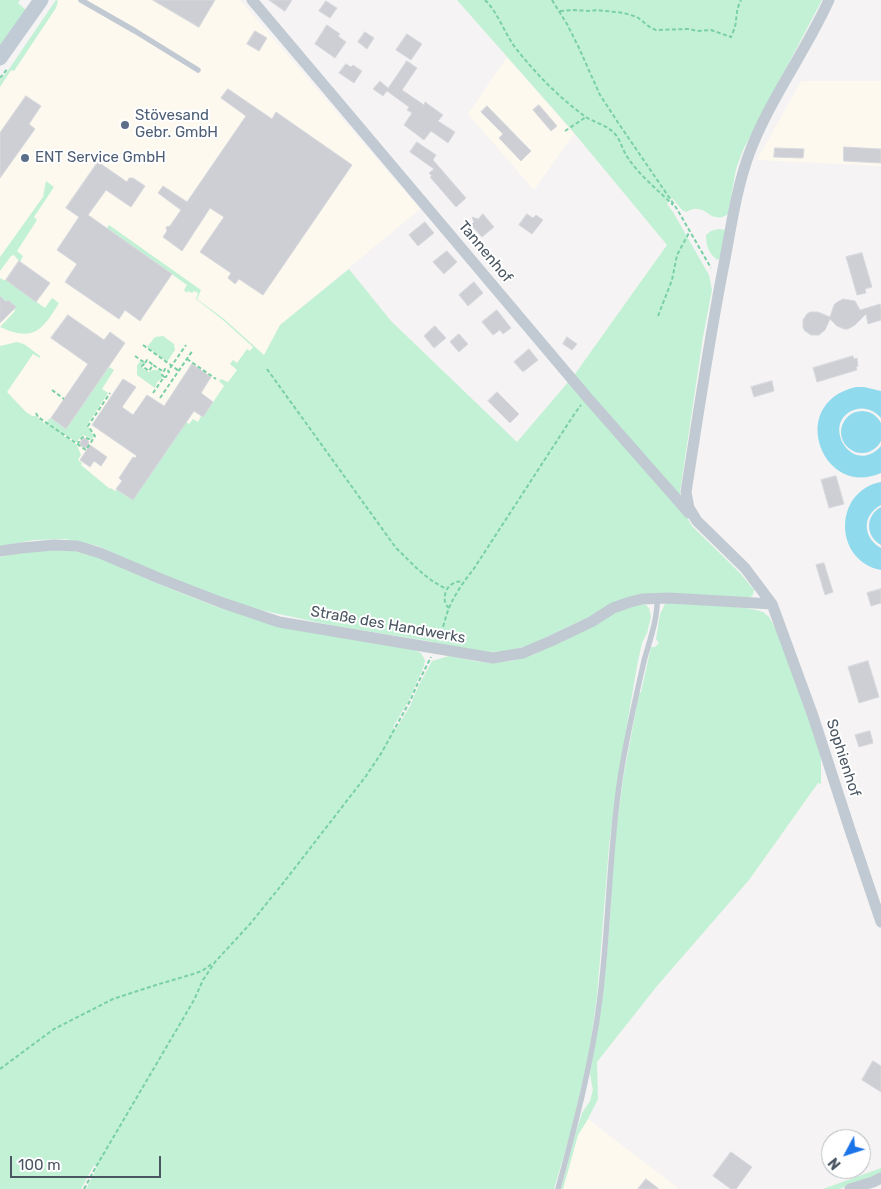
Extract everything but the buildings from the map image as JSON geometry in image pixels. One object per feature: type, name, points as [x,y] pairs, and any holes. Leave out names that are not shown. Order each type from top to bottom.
[{"type":"main road","points":[[0,58],[41,0]]},
{"type":"street","name":"Tannenhof","points":[[252,0],[587,397],[697,521]]},
{"type":"street","points":[[697,521],[689,508],[686,492],[710,338],[736,196],[749,153],[776,96],[801,54],[829,0]]},
{"type":"street","name":"Sophienhof","points":[[697,521],[745,568],[772,604],[814,716],[881,922]]},
{"type":"street","name":"Straße des Handwerks","points":[[0,551],[54,545],[78,546],[100,553],[220,602],[279,622],[493,658],[523,653],[583,626],[613,608],[642,599],[657,598],[772,604]]},
{"type":"street","points":[[850,1189],[881,1178]]},
{"type":"lane","points":[[81,0],[136,31],[198,70]]},
{"type":"lane","points":[[558,1189],[583,1094],[591,1054],[600,997],[612,846],[620,779],[636,694],[656,618],[657,598]]},
{"type":"path","points":[[485,0],[496,13],[517,50],[553,90],[586,117],[608,128],[615,134],[632,165],[677,210]]},
{"type":"path","points":[[552,0],[560,11],[579,48],[600,94],[690,230],[712,270],[722,274]]},
{"type":"path","points":[[560,11],[597,10],[624,13],[637,17],[656,30],[711,30],[731,37],[736,22],[737,7],[741,0]]},
{"type":"path","points":[[565,132],[586,117]]},
{"type":"path","points":[[658,316],[672,280],[678,255],[690,230]]},
{"type":"path","points":[[143,345],[179,370]]},
{"type":"path","points":[[153,393],[186,345]]},
{"type":"path","points":[[160,398],[193,350]]},
{"type":"path","points":[[135,356],[145,363]]},
{"type":"path","points":[[187,359],[216,379]]},
{"type":"path","points":[[153,365],[149,371],[142,366],[147,360],[164,372],[165,369],[166,374],[174,379]]},
{"type":"path","points":[[267,370],[396,548],[419,571],[432,581],[447,588]]},
{"type":"path","points":[[52,390],[64,398]]},
{"type":"path","points":[[36,413],[38,418],[86,450],[95,436],[88,426],[110,393]]},
{"type":"path","points":[[84,1189],[194,1000],[214,962],[261,910],[366,776],[382,752],[411,699],[445,625],[449,608],[463,582],[473,570],[587,397]]},
{"type":"path","points":[[78,445],[83,437],[90,439],[91,442]]},
{"type":"path","points":[[449,608],[446,606],[445,600],[447,588],[455,582],[463,582]]},
{"type":"path","points":[[0,1069],[62,1024],[113,999],[192,974],[214,962]]},
{"type":"shaded area","points":[[57,0],[240,0],[420,209],[280,325],[264,355],[254,347],[169,542],[51,442],[0,391],[0,87],[11,70],[13,71],[24,57],[56,8]]},
{"type":"shaded area","points":[[507,57],[574,134],[534,190],[468,114]]},
{"type":"shaded area","points":[[801,81],[881,81],[881,166],[757,160]]},
{"type":"shaded area","points":[[588,1119],[679,1189],[563,1189],[578,1135]]},
{"type":"green space","points":[[0,0],[20,0],[18,3],[27,11],[0,48]]},
{"type":"green space","points":[[56,0],[58,1],[56,8],[14,71],[11,70],[0,87],[0,80]]},
{"type":"green space","points":[[457,0],[822,0],[743,150],[736,169],[728,214],[718,218],[699,209],[686,212],[672,198],[667,204],[709,275],[712,290],[703,337],[680,492],[681,501],[685,514],[692,526],[740,573],[754,590],[753,595],[749,598],[663,594],[580,621],[530,645],[509,651],[490,652],[330,625],[251,608],[182,584],[98,546],[65,539],[34,540],[0,546],[0,346],[17,342],[24,344],[40,356],[40,358],[33,354],[7,392],[32,416],[36,416],[45,424],[50,418],[66,429],[109,367],[114,370],[102,389],[108,393],[87,425],[94,436],[91,440],[83,435],[78,440],[78,443],[61,434],[77,445],[81,455],[78,460],[82,463],[81,465],[115,491],[186,422],[189,424],[193,419],[198,422],[201,416],[203,417],[224,386],[219,381],[221,379],[228,382],[237,370],[230,364],[233,360],[237,363],[247,349],[250,351],[253,347],[196,299],[198,293],[188,291],[187,293],[184,290],[187,285],[107,228],[109,225],[201,290],[197,299],[224,319],[264,355],[280,325],[349,269],[391,321],[517,442],[575,374],[667,245],[570,128]]},
{"type":"green space","points":[[46,181],[54,187],[34,217],[37,220],[17,251],[23,256],[20,262],[14,255],[11,256],[0,271],[0,257],[43,197]]},
{"type":"green space","points":[[726,230],[720,258],[717,260],[709,249],[706,235],[711,231]]},
{"type":"green space","points":[[0,278],[6,280],[45,308],[52,298],[59,303],[42,327],[36,331],[21,334],[0,327],[15,311],[16,307],[8,300],[6,302],[0,296]]},
{"type":"green space","points":[[163,336],[174,344],[175,350],[167,362],[147,347],[155,337]]},
{"type":"green space","points":[[140,361],[143,363],[141,366],[145,370],[149,372],[159,370],[161,372],[162,378],[157,382],[155,388],[137,375],[137,366]]},
{"type":"green space","points":[[54,549],[74,551],[100,558],[217,607],[278,625],[410,648],[421,653],[425,660],[424,666],[409,700],[393,727],[396,729],[410,706],[432,661],[449,656],[480,662],[512,661],[533,655],[616,611],[640,604],[646,605],[649,608],[651,617],[642,643],[637,666],[618,778],[609,846],[597,996],[589,1054],[571,1131],[554,1189],[86,1189],[97,1168],[94,1165],[81,1189],[0,1189],[0,557]]},
{"type":"green space","points":[[671,601],[746,608],[763,612],[769,617],[777,631],[818,742],[821,761],[821,784],[818,783],[749,880],[657,986],[597,1062],[598,1099],[578,1135],[563,1189],[561,1189],[582,1113],[590,1101],[593,1090],[590,1074],[603,997],[614,847],[623,779],[639,694],[651,647],[655,647],[659,643],[656,639],[660,614],[665,604]]},
{"type":"green space","points":[[881,1168],[881,1173],[871,1178],[871,1172]]},
{"type":"green space","points":[[851,1179],[869,1179],[839,1189],[823,1189]]},
{"type":"water","points":[[856,387],[881,391],[881,418],[870,410],[857,409],[846,415],[840,424],[843,444],[859,456],[870,454],[881,446],[881,473],[860,477],[842,473],[829,461],[820,446],[818,428],[822,411],[835,396]]},
{"type":"water","points":[[862,411],[877,417],[883,432],[877,447],[862,453],[847,447],[841,432],[847,417]]},
{"type":"water","points":[[881,482],[881,505],[870,514],[867,526],[870,538],[881,548],[881,570],[865,564],[854,554],[847,541],[845,526],[847,511],[854,498],[865,488]]},
{"type":"water","points":[[881,507],[881,545],[872,537],[869,526],[872,515]]},
{"type":"place","name":"Stövesand Gebr. GmbH","points":[[125,125]]},
{"type":"place","name":"ENT Service GmbH","points":[[25,158]]}]
